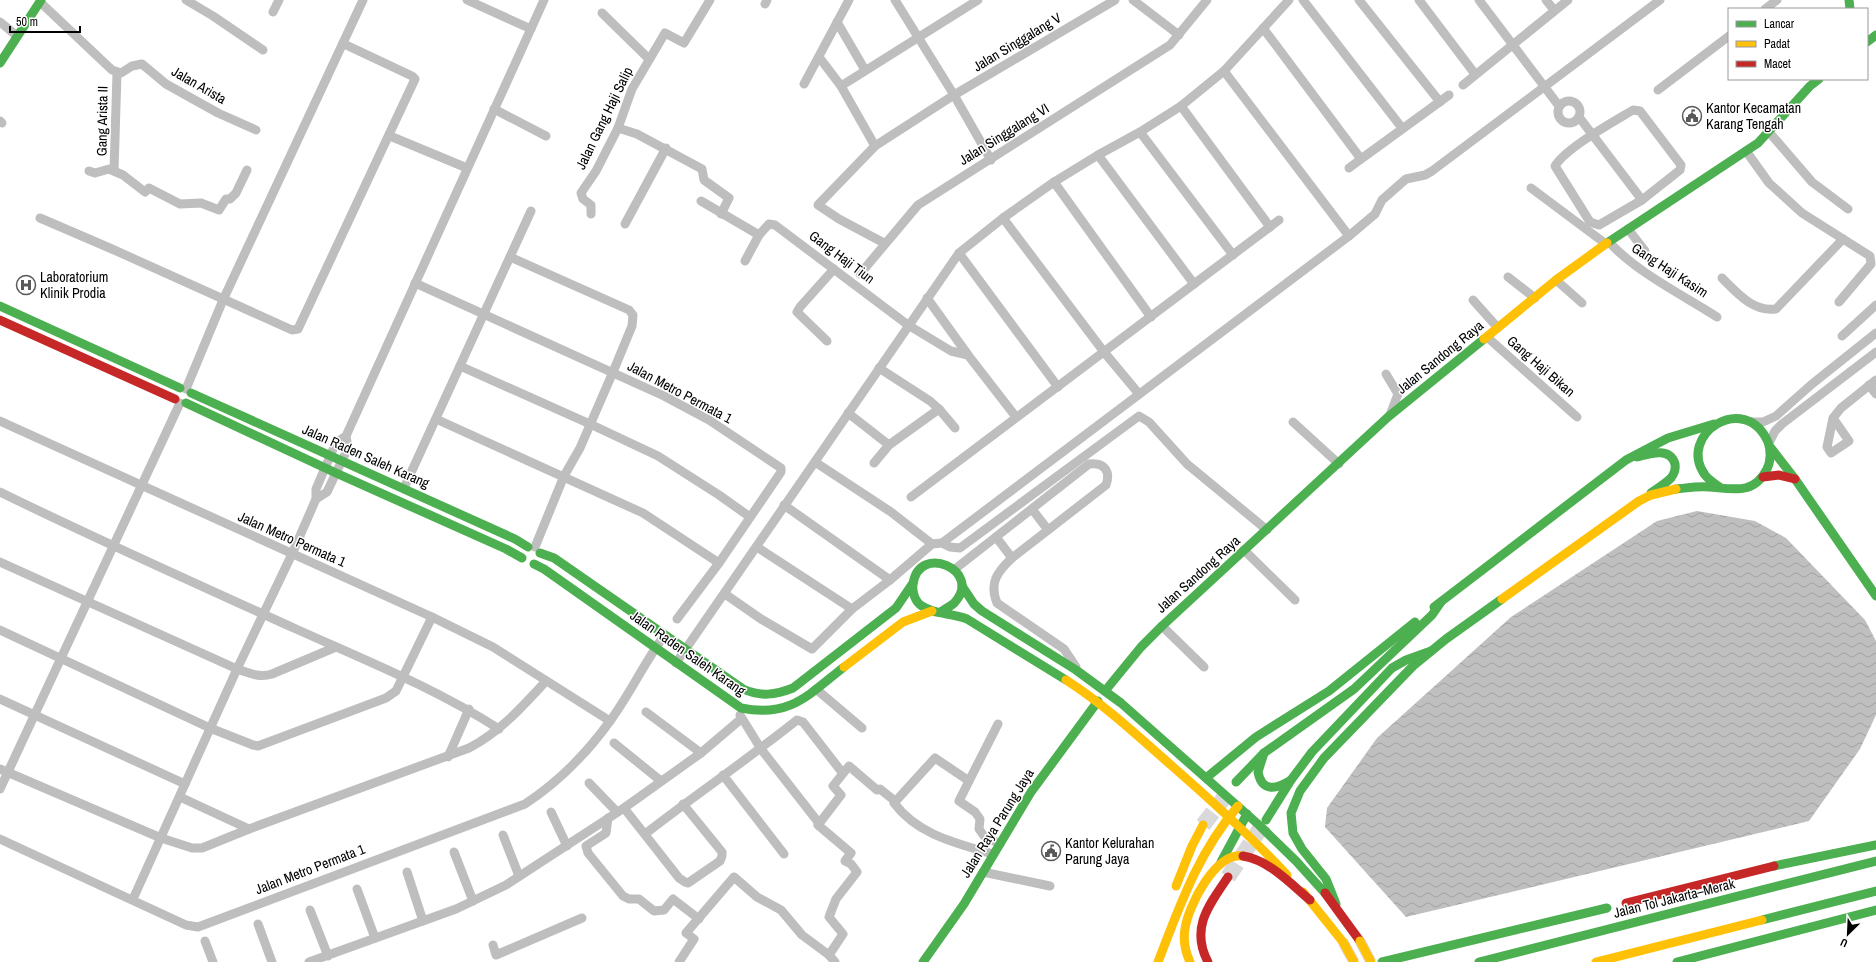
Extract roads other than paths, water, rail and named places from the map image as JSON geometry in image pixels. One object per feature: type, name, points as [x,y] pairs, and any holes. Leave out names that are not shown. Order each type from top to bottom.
[{"type":"main road","points":[[0,63],[41,1]]},
{"type":"main road","points":[[1868,41],[1876,35]]},
{"type":"main road","name":"Jalan Sandong Raya","points":[[1105,691],[1136,653],[1162,626],[1388,418],[1556,280],[1628,229],[1758,143],[1770,132],[1810,86],[1818,80]]},
{"type":"main road","name":"Jalan Raden Saleh Karang","points":[[0,306],[404,488],[554,558],[685,651],[742,689],[755,695],[766,696],[778,694],[793,688],[896,608],[907,594],[913,583]]},
{"type":"main road","name":"Jalan Raden Saleh Karang","points":[[0,320],[506,549],[522,558]]},
{"type":"main road","points":[[186,390],[190,399],[180,402],[176,393],[186,390]]},
{"type":"main road","points":[[1206,778],[1261,734],[1329,691],[1441,602],[1626,460],[1647,446],[1665,437],[1733,418],[1751,422],[1765,435],[1770,446],[1795,479],[1876,596]]},
{"type":"main road","points":[[1716,423],[1706,432],[1700,444],[1698,457],[1702,470],[1710,481],[1721,488]]},
{"type":"main road","points":[[1647,497],[1690,488],[1721,488],[1733,490],[1744,489],[1755,485],[1763,477],[1770,464],[1770,446]]},
{"type":"main road","points":[[1337,907],[1331,887],[1293,835],[1290,818],[1293,805],[1310,777],[1331,751],[1389,691],[1431,651],[1647,497],[1674,475],[1676,466],[1673,457],[1666,453],[1657,452],[1626,460]]},
{"type":"main road","points":[[1763,477],[1776,474],[1795,479]]},
{"type":"main road","points":[[534,549],[539,560],[534,564],[527,563],[522,558],[523,551],[534,549]]},
{"type":"main road","points":[[942,611],[953,606],[960,598],[962,586],[961,580],[955,569],[946,564],[935,562],[925,566],[917,573],[913,583],[914,595],[921,605],[932,611],[942,611],[967,620],[1098,701],[1228,816],[1264,850],[1310,900],[1343,942],[1354,962]]},
{"type":"main road","name":"Jalan Raden Saleh Karang","points":[[534,564],[544,569],[741,708],[755,711],[779,711],[796,704],[903,622],[932,611]]},
{"type":"main road","points":[[962,586],[974,604],[982,611],[1078,672],[1105,691],[1247,814],[1311,876],[1337,907],[1360,941],[1371,962]]},
{"type":"main road","points":[[1236,782],[1264,754],[1351,691],[1432,615],[1441,602]]},
{"type":"main road","points":[[1266,820],[1291,780],[1316,747],[1392,668],[1406,660],[1431,651]]},
{"type":"main road","name":"Jalan Raya Parung Jaya","points":[[923,962],[964,904],[1031,792],[1098,701]]},
{"type":"main road","points":[[1264,754],[1258,767],[1258,775],[1263,784],[1273,789],[1281,787],[1291,780]]},
{"type":"main road","points":[[1158,962],[1195,868],[1214,834],[1238,806]]},
{"type":"main road","points":[[1190,962],[1185,946],[1186,924],[1196,900],[1221,862],[1247,814]]},
{"type":"main road","points":[[1172,897],[1192,846],[1203,825]]},
{"type":"main road","points":[[1626,903],[1792,862],[1876,844]]},
{"type":"main road","points":[[1221,862],[1234,855],[1252,857],[1270,868],[1310,900]]},
{"type":"main road","name":"Jalan Tol Jakarta–Merak","points":[[1479,962],[1876,861]]},
{"type":"main road","points":[[1208,962],[1202,948],[1200,929],[1203,916],[1228,877]]},
{"type":"main road","points":[[1596,962],[1876,891]]},
{"type":"main road","points":[[1382,962],[1606,908]]},
{"type":"main road","points":[[1677,962],[1876,910]]},
{"type":"main road","points":[[1348,962],[1468,942]]},
{"type":"street","points":[[186,0],[213,16],[263,50]]},
{"type":"street","points":[[273,12],[279,0]]},
{"type":"street","points":[[186,390],[223,300],[364,0]]},
{"type":"street","points":[[467,0],[531,29]]},
{"type":"street","points":[[133,899],[237,669],[292,554],[316,499],[316,489],[336,443],[346,436],[544,0]]},
{"type":"street","name":"Jalan Gang Haji Salip","points":[[591,214],[591,205],[583,199],[581,193],[596,171],[618,128],[632,89],[666,33],[684,43],[710,0]]},
{"type":"street","points":[[804,84],[849,0]]},
{"type":"street","points":[[895,0],[954,95],[991,160]]},
{"type":"street","points":[[841,86],[978,0]]},
{"type":"street","name":"Jalan Singgalang V","points":[[884,243],[839,219],[818,204],[875,146],[954,95],[1115,0]]},
{"type":"street","points":[[1133,0],[1179,35]]},
{"type":"street","name":"Jalan Singgalang VI","points":[[860,274],[884,243],[918,205],[1170,45],[1207,0]]},
{"type":"street","points":[[676,663],[908,325],[959,254],[1003,218],[1054,182],[1098,155],[1140,132],[1181,106],[1224,72],[1290,0]]},
{"type":"street","points":[[1302,0],[1402,128]]},
{"type":"street","points":[[1359,0],[1440,102]]},
{"type":"street","points":[[1419,0],[1475,74]]},
{"type":"street","points":[[1479,0],[1543,88],[1559,106]]},
{"type":"street","points":[[1546,0],[1554,10]]},
{"type":"street","points":[[1463,85],[1568,0]]},
{"type":"street","points":[[724,594],[761,619],[812,649],[852,609],[890,580],[932,544],[942,543],[1349,236],[1375,214],[1382,200],[1406,179],[1425,175],[1432,171],[1660,0]]},
{"type":"street","points":[[1766,8],[1777,0]]},
{"type":"street","points":[[41,1],[117,73]]},
{"type":"street","points":[[602,13],[649,59]]},
{"type":"street","points":[[0,22],[18,36]]},
{"type":"street","points":[[837,22],[865,70]]},
{"type":"street","points":[[1263,28],[1361,159]]},
{"type":"street","points":[[1658,90],[1728,37]]},
{"type":"street","points":[[40,218],[292,330],[298,329],[390,136],[415,79],[412,76],[344,44]]},
{"type":"street","points":[[818,58],[841,86],[875,146]]},
{"type":"street","name":"Jalan Arista","points":[[117,73],[142,64],[166,84],[218,113],[256,130]]},
{"type":"street","points":[[1224,72],[1349,236]]},
{"type":"street","name":"Gang Arista II","points":[[114,171],[117,73]]},
{"type":"street","points":[[1349,168],[1449,95]]},
{"type":"street","points":[[1570,101],[1577,104],[1580,110],[1579,117],[1575,121],[1569,123],[1563,122],[1559,118],[1557,112],[1559,106],[1564,102],[1570,101]]},
{"type":"street","points":[[1181,106],[1270,227]]},
{"type":"street","points":[[494,109],[546,136]]},
{"type":"street","points":[[1632,110],[1640,111],[1681,165],[1680,170],[1642,200],[1599,225],[1590,222],[1555,166],[1559,160],[1593,135],[1632,110]]},
{"type":"street","points":[[1579,117],[1642,200]]},
{"type":"street","points":[[618,128],[637,134],[666,148],[702,169],[704,180],[729,198],[721,214]]},
{"type":"street","points":[[1140,132],[1233,254]]},
{"type":"street","points":[[1770,132],[1812,182],[1848,209]]},
{"type":"street","points":[[390,136],[467,168]]},
{"type":"street","points":[[625,224],[666,148]]},
{"type":"street","points":[[1746,151],[1768,183],[1802,213],[1873,254],[1871,264],[1839,302]]},
{"type":"street","points":[[1098,155],[1194,284]]},
{"type":"street","points":[[89,171],[95,173],[104,169],[114,171],[145,192],[149,188],[180,204],[201,203],[219,210],[226,198],[230,199],[236,193],[246,170]]},
{"type":"street","points":[[1054,182],[1151,317]]},
{"type":"street","name":"Gang Haji Kasim","points":[[1532,188],[1637,266],[1717,317]]},
{"type":"street","points":[[701,201],[759,235],[745,261]]},
{"type":"street","points":[[404,488],[531,210]]},
{"type":"street","points":[[1003,218],[1104,352],[1139,394]]},
{"type":"street","points":[[911,497],[1279,220]]},
{"type":"street","name":"Gang Haji Tiun","points":[[759,235],[769,224],[775,224],[908,325],[950,351],[968,355]]},
{"type":"street","points":[[1628,229],[1645,251]]},
{"type":"street","points":[[1722,278],[1742,298],[1757,307],[1767,310],[1776,309],[1843,238]]},
{"type":"street","points":[[959,254],[1058,387]]},
{"type":"street","points":[[510,257],[629,310],[633,315],[632,326],[613,372],[580,448],[564,476],[534,549]]},
{"type":"street","points":[[827,341],[797,312],[834,269]]},
{"type":"street","points":[[1508,277],[1535,298]]},
{"type":"street","points":[[1556,280],[1582,303]]},
{"type":"street","name":"Jalan Metro Permata 1","points":[[415,283],[613,372],[709,420],[781,468],[781,472],[719,563],[677,619]]},
{"type":"street","points":[[927,298],[968,355],[1016,417]]},
{"type":"street","points":[[1473,300],[1498,328]]},
{"type":"street","points":[[1842,336],[1876,305]]},
{"type":"street","points":[[1751,422],[1763,422],[1776,416],[1812,384],[1876,333]]},
{"type":"street","name":"Gang Haji Bikan","points":[[1487,337],[1577,416]]},
{"type":"street","points":[[1770,446],[1772,436],[1778,427],[1876,352]]},
{"type":"street","points":[[460,366],[658,456],[719,495],[750,517]]},
{"type":"street","points":[[879,368],[930,401],[956,428]]},
{"type":"street","points":[[1386,374],[1398,394],[1388,418]]},
{"type":"street","points":[[1833,418],[1841,408],[1873,383],[1876,394]]},
{"type":"street","points":[[1812,384],[1820,395]]},
{"type":"street","points":[[0,789],[4,771],[35,715],[180,402]]},
{"type":"street","points":[[874,462],[889,445],[939,409]]},
{"type":"street","points":[[848,413],[889,445]]},
{"type":"street","points":[[942,543],[950,547],[960,548],[1139,416],[1149,422],[1187,464],[1267,530]]},
{"type":"street","points":[[436,419],[644,513],[719,563]]},
{"type":"street","name":"Jalan Metro Permata 1","points":[[0,421],[432,617],[492,647],[610,722]]},
{"type":"street","points":[[1293,422],[1339,464]]},
{"type":"street","points":[[316,499],[327,492],[348,448],[346,436]]},
{"type":"street","points":[[815,462],[891,512],[932,544]]},
{"type":"street","points":[[955,569],[1089,464],[1096,463],[1103,466],[1108,472],[1109,479],[1106,485],[1012,558],[1002,568],[994,581],[993,593],[997,603],[1064,649],[1078,672]]},
{"type":"street","points":[[0,492],[113,546],[336,647],[404,676],[469,710],[499,729]]},
{"type":"street","points":[[784,506],[890,580]]},
{"type":"street","points":[[1032,509],[1048,530]]},
{"type":"street","points":[[996,537],[1012,558]]},
{"type":"street","points":[[757,547],[852,609]]},
{"type":"street","points":[[1244,550],[1295,600]]},
{"type":"street","points":[[0,562],[237,669],[257,675],[267,675],[336,647]]},
{"type":"street","points":[[0,630],[210,728],[258,746],[386,698],[396,691],[432,617]]},
{"type":"street","points":[[1162,626],[1204,667]]},
{"type":"street","name":"Jalan Metro Permata 1","points":[[0,839],[133,899],[186,925],[198,927],[525,804],[541,794],[558,779],[610,722],[655,648],[664,636]]},
{"type":"street","points":[[4,771],[161,838],[192,848],[202,848],[248,829],[448,757],[484,740],[510,720],[546,681]]},
{"type":"street","points":[[816,689],[862,728]]},
{"type":"street","points":[[0,699],[186,784]]},
{"type":"street","points":[[741,708],[739,713],[741,719],[761,749],[818,822]]},
{"type":"street","points":[[448,757],[469,710]]},
{"type":"street","points":[[646,712],[701,753]]},
{"type":"street","points":[[309,962],[456,909],[506,884],[621,810],[701,753],[741,719]]},
{"type":"street","points":[[645,834],[723,774],[761,749],[797,720],[801,720],[841,771]]},
{"type":"street","points":[[998,724],[959,801],[975,812],[980,819],[979,829],[984,836],[1000,844]]},
{"type":"street","points":[[614,743],[661,781]]},
{"type":"street","points":[[895,801],[935,758],[969,781]]},
{"type":"street","points":[[679,962],[694,939],[686,933],[734,877],[757,897],[781,910],[802,935],[832,958],[843,934],[829,917],[836,899],[857,872],[851,864],[845,861],[851,853],[818,826],[841,795],[833,786],[849,766],[877,790],[880,789],[895,801],[894,803],[903,815],[936,836],[994,854]]},
{"type":"street","points":[[723,774],[784,854]]},
{"type":"street","points":[[589,783],[621,810],[645,834],[679,878],[688,883],[720,861],[722,852],[683,804]]},
{"type":"street","points":[[180,797],[248,829]]},
{"type":"street","points":[[551,812],[567,846]]},
{"type":"street","points":[[608,818],[606,833],[586,846],[588,853],[623,896],[629,899],[639,899],[654,911],[664,910],[674,899],[698,918]]},
{"type":"street","points":[[503,835],[519,876]]},
{"type":"street","points":[[454,852],[473,901]]},
{"type":"street","points":[[407,872],[423,920]]},
{"type":"street","points":[[983,872],[1050,886]]},
{"type":"street","points":[[357,889],[375,938]]},
{"type":"street","points":[[310,910],[328,956]]},
{"type":"street","points":[[493,945],[498,959],[582,918]]},
{"type":"street","points":[[258,924],[272,962]]},
{"type":"street","points":[[205,941],[213,962]]},
{"type":"water","points":[[1697,511],[1755,521],[1786,538],[1865,620],[1876,641],[1876,715],[1860,749],[1809,821],[1406,917],[1325,827],[1327,808],[1377,738],[1511,617],[1657,521]]},
{"type":"tunnel","points":[[1203,825],[1227,794]]},
{"type":"tunnel","points":[[1228,877],[1266,820]]},
{"type":"place","name":"Kantor Kecamatan Karang Tengah","points":[[1692,116]]},
{"type":"place","name":"Laboratorium Klinik Prodia","points":[[26,285]]},
{"type":"place","name":"Kantor Kelurahan Parung Jaya","points":[[1051,851]]}]
